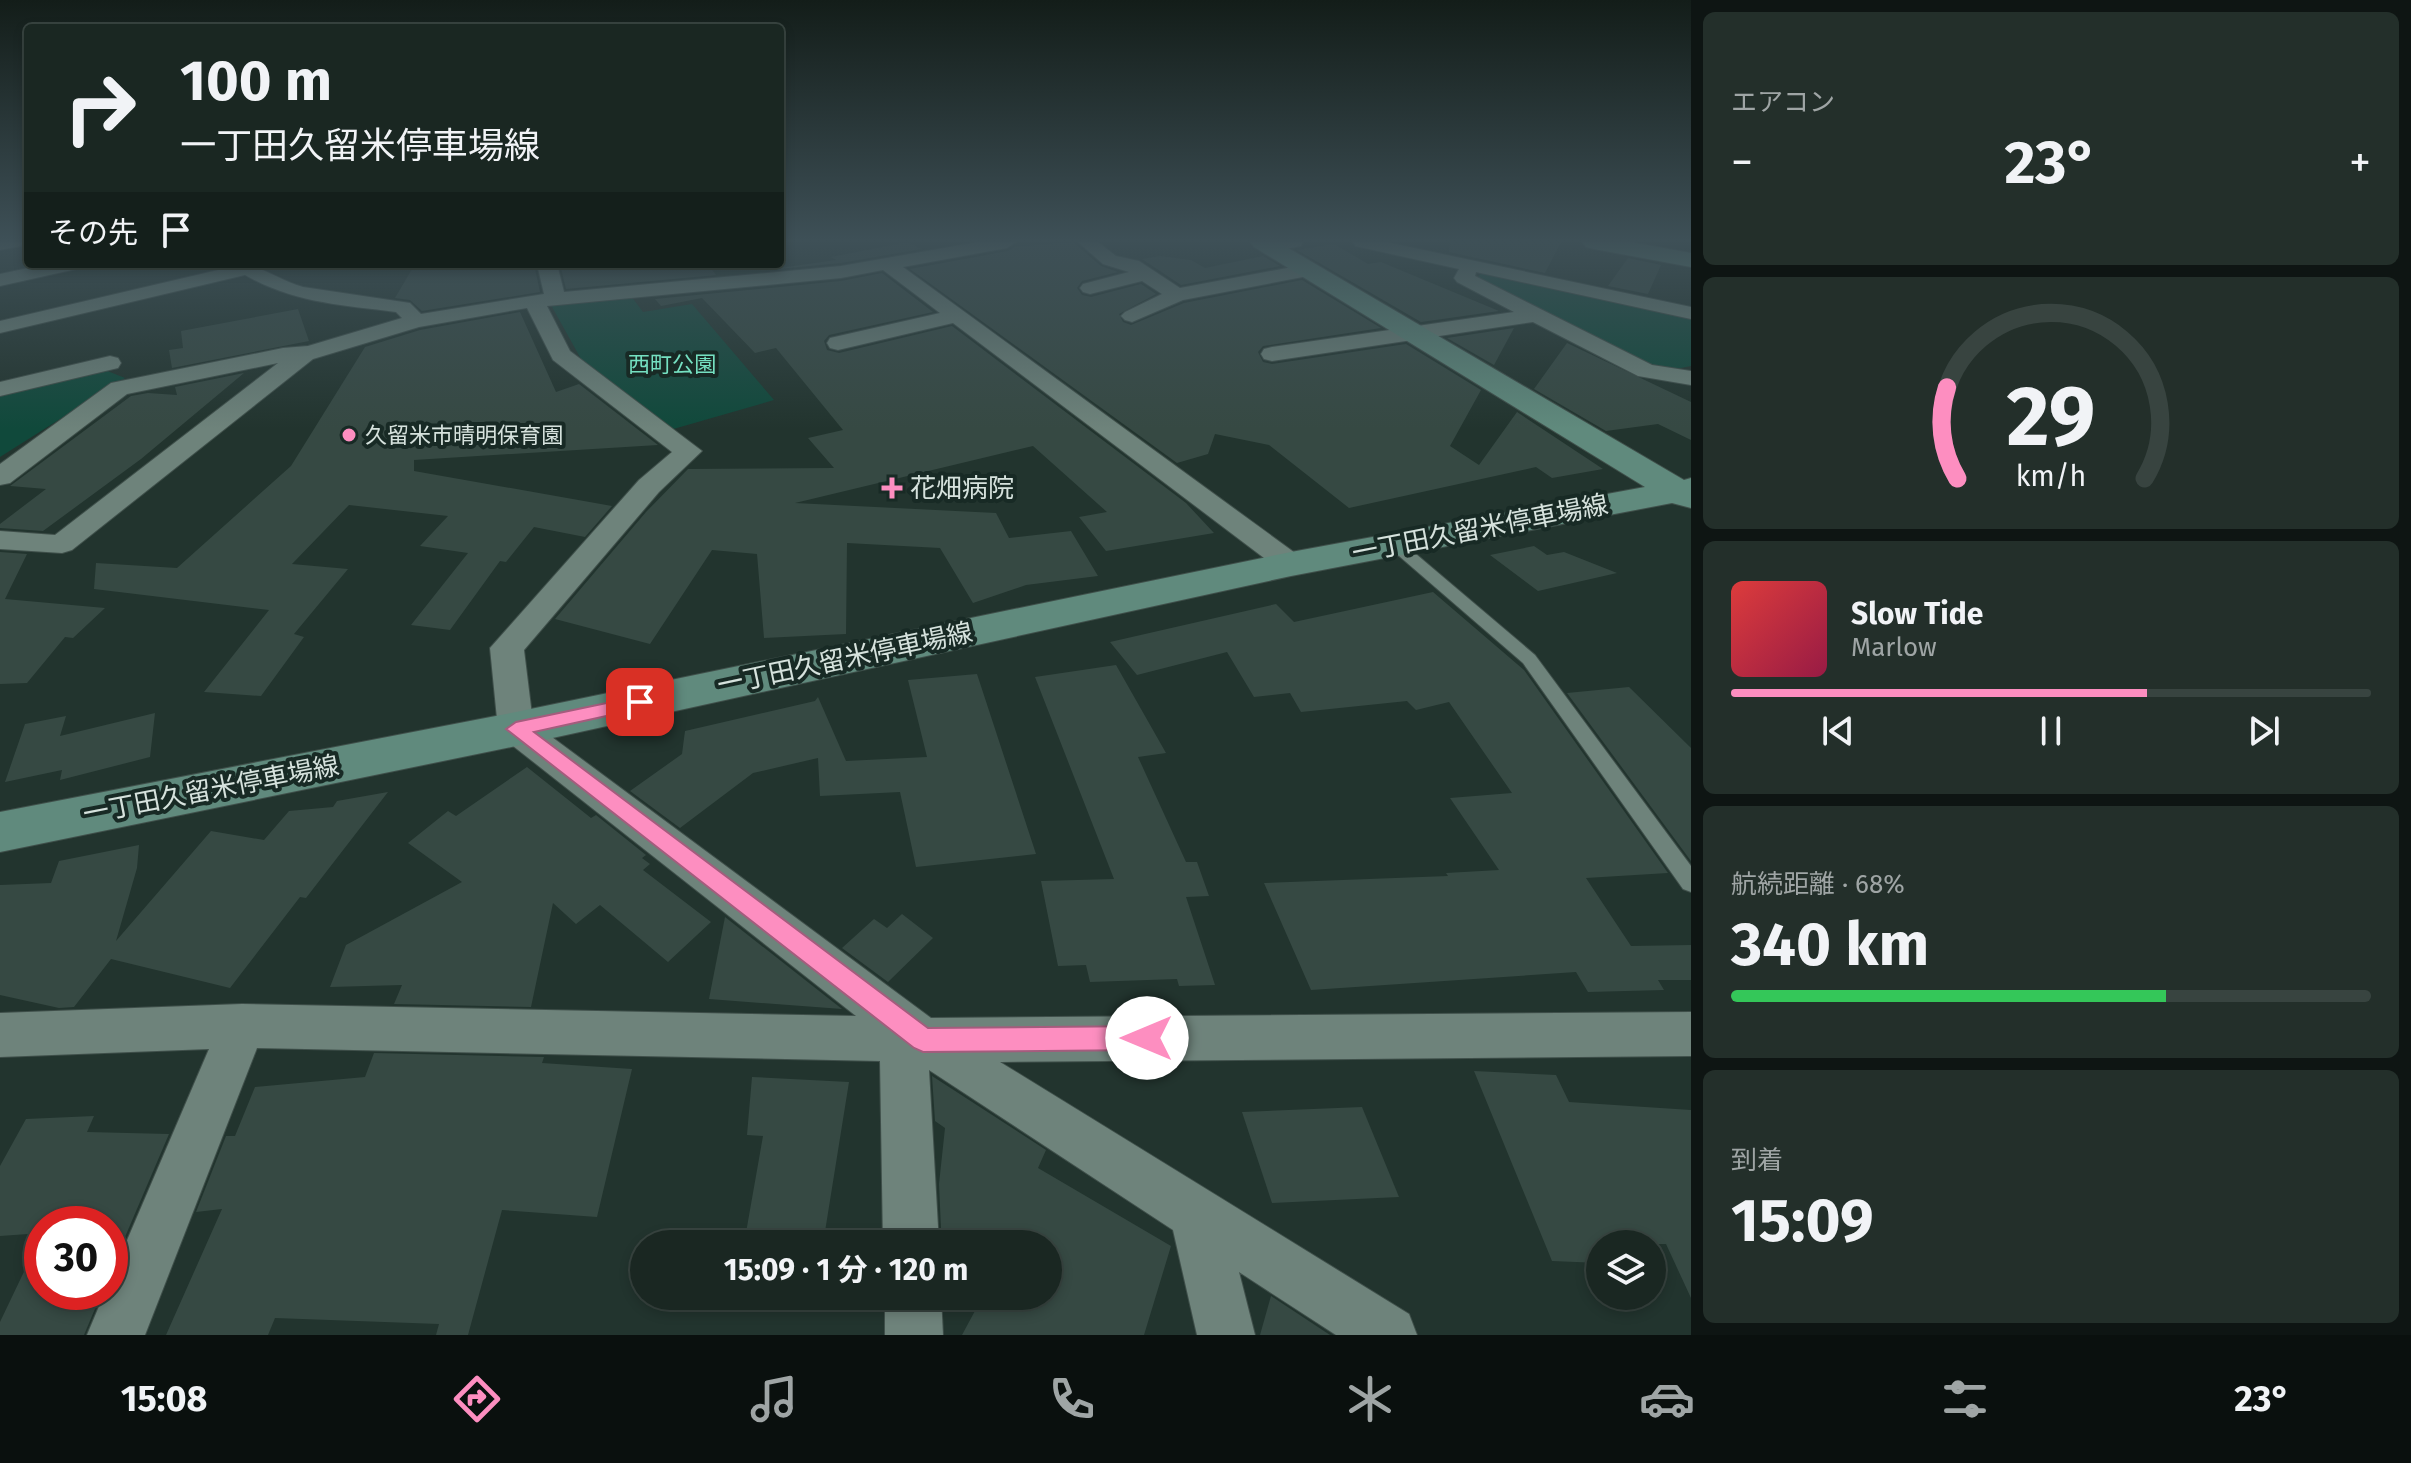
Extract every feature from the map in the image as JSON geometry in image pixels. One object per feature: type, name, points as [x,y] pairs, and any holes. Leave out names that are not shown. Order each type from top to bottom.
[{"type":"main road","points":[[1365,304],[1687,494]]},
{"type":"main road","name":"一丁田久留米停車場線","points":[[0,832],[516,729],[1291,564],[1687,494]]},
{"type":"street","points":[[0,327],[92,304]]},
{"type":"street","points":[[383,304],[403,307],[416,321]]},
{"type":"street","points":[[0,477],[119,388],[283,355],[310,353],[416,321],[524,304]]},
{"type":"street","points":[[546,304],[561,355],[660,433],[689,451],[649,486],[507,648],[516,729],[913,1040],[1388,1335]]},
{"type":"street","points":[[941,304],[1291,564]]},
{"type":"street","points":[[1132,316],[1157,304]]},
{"type":"street","points":[[1514,304],[1646,371],[1691,378]]},
{"type":"street","points":[[1651,304],[1691,313]]},
{"type":"street","points":[[1272,354],[1535,315]]},
{"type":"street","points":[[838,343],[957,316]]},
{"type":"street","points":[[0,540],[62,544],[278,373],[310,353]]},
{"type":"street","points":[[0,389],[110,363]]},
{"type":"street","points":[[116,1335],[242,1026]]},
{"type":"street","points":[[0,1035],[242,1026],[913,1040],[1691,1034]]},
{"type":"street","points":[[911,1230],[913,1040]]},
{"type":"street","points":[[1197,1214],[1226,1335]]},
{"type":"street","points":[[913,1310],[914,1335]]},
{"type":"lane","points":[[1397,546],[1529,659],[1691,883]]},
{"type":"green space","name":"西町公園","points":[[637,304],[643,312],[692,304],[774,400],[670,430],[586,368],[551,305]]},
{"type":"green space","points":[[1525,304],[1632,304],[1691,317],[1691,366],[1676,369],[1640,362]]},
{"type":"green space","points":[[105,370],[125,378],[0,457],[0,393]]},
{"type":"building","points":[[415,304],[464,304],[422,311]]},
{"type":"building","points":[[708,304],[923,304],[933,312],[829,335],[824,341],[827,350],[839,353],[952,326],[1186,503],[1214,533],[1106,551],[1079,517],[1107,512],[1033,446],[795,503],[996,513],[1009,538],[1071,531],[1098,576],[1026,585],[973,603],[940,548],[847,543],[846,634],[764,638],[757,554],[712,550],[650,644],[555,619],[646,512],[688,469],[834,468],[808,438],[843,430],[776,348],[755,353]]},
{"type":"building","points":[[959,304],[1137,304],[1119,314],[1123,322],[1131,325],[1181,304],[1342,304],[1381,328],[1263,346],[1258,352],[1263,362],[1272,364],[1406,344],[1481,390],[1450,446],[1479,465],[1517,412],[1603,469],[1552,478],[1536,467],[1349,508],[1269,445],[1215,434],[1208,454],[1177,463]]},
{"type":"building","points":[[1391,304],[1483,304],[1499,311],[1421,322]]},
{"type":"building","points":[[298,309],[309,341],[172,368],[169,350],[183,348],[181,331]]},
{"type":"building","points":[[520,312],[556,392],[579,384],[658,445],[414,460],[414,471],[612,506],[585,537],[534,527],[506,562],[500,561],[450,630],[411,625],[468,553],[420,546],[448,516],[349,505],[292,564],[348,569],[294,634],[304,637],[261,696],[204,692],[269,610],[94,589],[96,563],[177,568],[291,466],[365,347],[420,330]]},
{"type":"building","points":[[1514,328],[1494,365],[1447,338]]},
{"type":"building","points":[[1567,343],[1691,402],[1691,440],[1658,424],[1606,431],[1534,389]]},
{"type":"building","points":[[244,373],[141,459],[43,531],[0,528],[0,524],[46,489],[10,486],[131,396],[148,393],[177,395],[175,387]]},
{"type":"building","points":[[1534,546],[1547,555],[1564,552],[1617,573],[1538,591],[1490,555]]},
{"type":"building","points":[[0,552],[27,554],[5,599],[105,608],[73,638],[65,637],[27,683],[0,684]]},
{"type":"building","points":[[1433,592],[1524,670],[1668,873],[1586,878],[1631,946],[1691,945],[1691,980],[1658,980],[1664,990],[1588,992],[1576,972],[1311,990],[1264,883],[1448,876],[1446,873],[1499,870],[1450,798],[1512,793],[1449,702],[1416,710],[1407,701],[1301,712],[1290,693],[1254,697],[1227,652],[1137,675],[1110,642],[1276,604],[1294,622]]},
{"type":"building","points":[[1116,665],[1166,753],[1138,757],[1186,862],[1197,862],[1209,896],[1186,897],[1215,985],[1179,986],[1177,979],[1090,982],[1086,965],[1058,966],[1041,881],[1114,879],[1035,677]]},
{"type":"building","points":[[977,674],[1036,854],[916,867],[900,792],[820,796],[818,758],[753,773],[680,828],[630,791],[682,754],[685,731],[815,701],[818,697],[846,761],[927,757],[908,680]]},
{"type":"building","points":[[1629,687],[1691,748],[1691,861],[1567,693]]},
{"type":"building","points":[[155,713],[150,757],[60,780],[62,770],[5,782],[25,724],[66,716],[60,736]]},
{"type":"building","points":[[527,767],[591,818],[596,815],[646,855],[642,858],[650,864],[643,870],[711,922],[668,962],[600,905],[576,924],[553,903],[531,1007],[394,1004],[402,985],[330,987],[346,945],[462,882],[408,843],[448,811],[456,816]]},
{"type":"building","points":[[388,792],[306,898],[300,897],[230,988],[111,959],[74,1007],[59,1008],[0,995],[0,885],[51,883],[59,861],[139,845],[137,868],[116,941],[211,831],[264,840],[289,811],[333,807],[337,801]]},
{"type":"building","points":[[902,914],[933,938],[888,982],[842,948],[874,919],[887,928]]},
{"type":"building","points":[[725,917],[842,1009],[709,999]]},
{"type":"building","points":[[374,1053],[544,1057],[542,1063],[632,1069],[597,1217],[502,1210],[468,1335],[436,1335],[439,1324],[275,1318],[268,1335],[166,1335],[222,1209],[196,1212],[226,1136],[235,1136],[255,1087],[365,1077]]},
{"type":"building","points":[[1474,1071],[1556,1075],[1569,1102],[1691,1110],[1691,1298],[1666,1244],[1666,1230],[1586,1230],[1586,1262],[1552,1261]]},
{"type":"building","points":[[932,1076],[1046,1150],[1038,1168],[1171,1246],[1144,1335],[962,1335],[975,1310],[1062,1310],[1062,1230],[941,1228],[939,1184],[945,1128],[935,1121]]},
{"type":"building","points":[[752,1077],[849,1082],[825,1230],[746,1230],[763,1136],[747,1135]]},
{"type":"building","points":[[1362,1107],[1399,1197],[1272,1203],[1242,1112]]},
{"type":"building","points":[[94,1116],[87,1132],[169,1134],[128,1230],[128,1206],[24,1206],[24,1234],[0,1236],[0,1166],[26,1119]]},
{"type":"building","points":[[24,1272],[24,1310],[94,1310],[84,1335],[0,1335],[0,1322]]},
{"type":"building","points":[[1271,1296],[1330,1335],[1260,1335]]},
{"type":"place","name":"久留米市晴明保育園","points":[[349,435]]},
{"type":"place","name":"花畑病院","points":[[892,488]]},
{"type":"route","points":[[640,702],[516,729],[923,1040],[1147,1038]]}]
